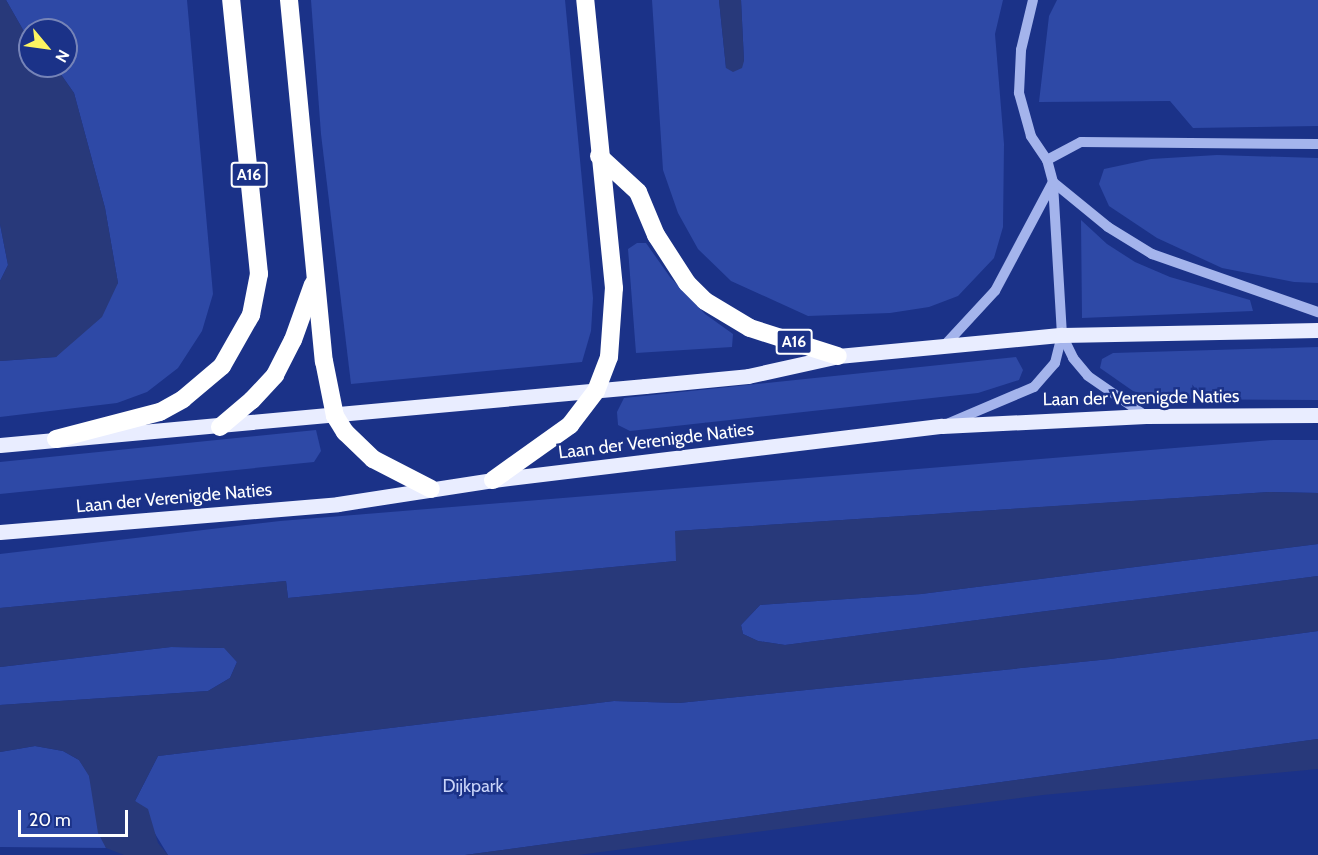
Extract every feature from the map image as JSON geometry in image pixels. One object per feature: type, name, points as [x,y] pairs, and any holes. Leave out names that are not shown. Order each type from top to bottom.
[{"type":"highway","name":"A16","points":[[56,439],[160,412],[183,399],[222,366],[250,315],[259,274],[231,0]]},
{"type":"highway","points":[[289,0],[315,279],[335,417],[345,432],[373,459],[431,489]]},
{"type":"highway","points":[[493,480],[561,434],[596,391],[609,357],[614,325],[585,0]]},
{"type":"highway","name":"A16","points":[[598,156],[638,192],[656,236],[687,283],[705,300],[750,328],[838,356]]},
{"type":"highway","points":[[220,427],[252,400],[275,375],[293,340],[315,279]]},
{"type":"main road","points":[[0,445],[335,417],[596,391],[748,375],[838,356],[1062,335],[1318,330]]},
{"type":"main road","name":"Laan der Verenigde Naties","points":[[0,532],[338,504],[493,480],[942,426],[1146,416],[1318,415]]},
{"type":"lane","points":[[942,426],[1034,387],[1055,363],[1062,335],[1053,182],[1047,160],[1031,136],[1019,93],[1021,50],[1033,0]]},
{"type":"lane","points":[[1047,160],[1081,142],[1318,144]]},
{"type":"lane","points":[[1053,182],[1108,227],[1152,254],[1318,312]]},
{"type":"lane","points":[[944,346],[995,291],[1053,182]]},
{"type":"lane","points":[[1062,335],[1072,358],[1088,376],[1146,416]]},
{"type":"green space","points":[[6,0],[187,0],[213,294],[202,331],[178,368],[147,392],[117,403],[0,417],[0,361],[56,357],[118,283],[105,208],[74,93],[63,78],[78,78],[78,18],[18,18],[18,21]]},
{"type":"green space","points":[[311,0],[565,0],[593,298],[591,331],[582,362],[351,384],[321,134]]},
{"type":"green space","points":[[652,0],[719,0],[726,68],[744,61],[741,0],[1003,0],[995,34],[1004,144],[1003,227],[994,258],[958,296],[929,307],[890,313],[808,316],[731,281],[698,249],[678,213],[663,170]]},
{"type":"green space","points":[[1057,0],[1318,0],[1318,126],[1193,128],[1170,101],[1039,102],[1049,16]]},
{"type":"green space","points":[[1217,155],[1318,158],[1318,283],[1294,282],[1222,268],[1157,238],[1109,206],[1099,184],[1104,169],[1151,159]]},
{"type":"green space","points":[[1081,220],[1107,244],[1135,262],[1170,277],[1250,300],[1253,311],[1082,318]]},
{"type":"green space","points":[[0,224],[8,265],[0,281]]},
{"type":"green space","points":[[637,243],[646,243],[670,277],[705,314],[733,334],[732,347],[636,353],[628,249]]},
{"type":"green space","points":[[1318,347],[1318,400],[1160,399],[1133,391],[1100,368],[1102,359],[1113,353]]},
{"type":"green space","points":[[1016,357],[1023,370],[1019,380],[978,393],[630,431],[618,425],[617,412],[624,398]]},
{"type":"green space","points":[[316,430],[321,451],[314,462],[0,494],[0,462]]},
{"type":"green space","points":[[1273,440],[1318,440],[1318,493],[1269,492],[676,531],[676,561],[288,598],[286,581],[0,608],[0,554],[280,521]]},
{"type":"green space","points":[[1318,544],[1318,576],[785,645],[758,641],[743,634],[741,625],[760,605],[921,594]]},
{"type":"green space","name":"Dijkpark","points":[[1318,631],[1318,739],[465,855],[168,855],[135,801],[158,756],[614,701],[679,703],[1110,659]]},
{"type":"green space","points":[[171,647],[225,648],[237,662],[230,678],[208,691],[0,705],[0,667]]},
{"type":"green space","points":[[35,746],[63,751],[79,760],[89,775],[106,848],[0,847],[0,752]]},
{"type":"shaded area","points":[[0,0],[6,0],[18,21],[18,78],[63,78],[74,93],[105,208],[118,283],[102,317],[56,357],[0,361],[0,281],[8,265],[0,224]]},
{"type":"shaded area","points":[[719,0],[741,0],[744,61],[742,68],[733,72],[726,68]]},
{"type":"shaded area","points":[[1269,492],[1318,493],[1318,544],[921,594],[760,605],[741,625],[743,634],[758,641],[785,645],[1318,576],[1318,631],[1110,659],[679,703],[614,701],[158,756],[135,801],[148,809],[158,843],[168,855],[124,855],[106,848],[98,833],[89,776],[79,760],[63,751],[35,746],[0,752],[0,705],[208,691],[230,678],[237,662],[224,648],[171,647],[0,667],[0,608],[286,581],[288,598],[676,561],[675,531]]},
{"type":"shaded area","points":[[1318,739],[1318,769],[1043,795],[578,855],[465,855]]}]
